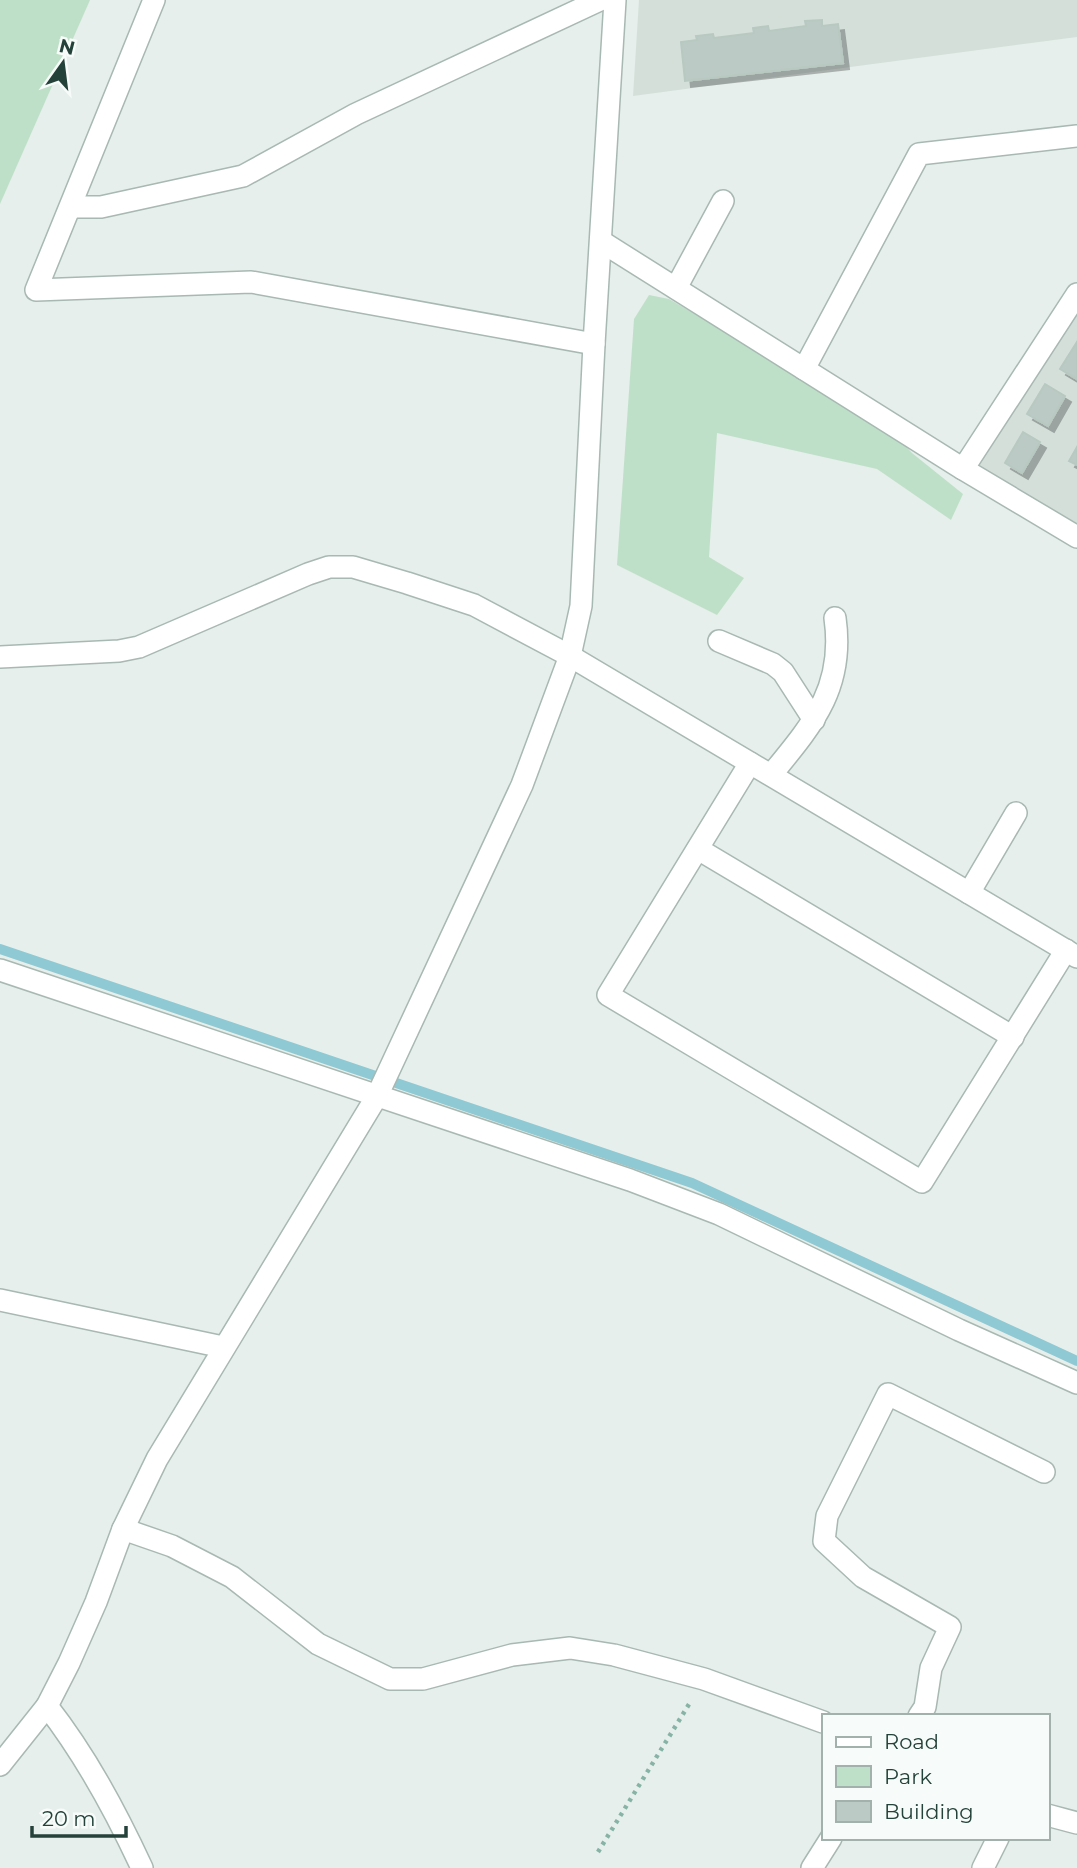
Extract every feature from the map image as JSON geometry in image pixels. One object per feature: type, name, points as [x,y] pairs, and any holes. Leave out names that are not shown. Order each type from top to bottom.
[{"type":"street","points":[[155,0],[36,290],[251,282],[594,344]]},
{"type":"street","points":[[71,207],[101,207],[243,176],[356,114],[600,0]]},
{"type":"street","points":[[1,1762],[47,1706],[69,1664],[123,1529],[157,1459],[377,1096],[522,785],[570,656],[582,606],[594,344],[615,0]]},
{"type":"street","points":[[804,369],[919,154],[1077,136]]},
{"type":"street","points":[[676,288],[723,201]]},
{"type":"street","points":[[602,242],[963,469],[1077,537]]},
{"type":"street","points":[[963,469],[1077,294]]},
{"type":"street","points":[[0,657],[119,651],[139,647],[329,567],[353,567],[474,606],[570,656],[771,775],[1071,954],[1013,1037],[922,1182],[608,995],[750,763]]},
{"type":"street","points":[[771,775],[814,720],[831,687],[838,639],[835,618]]},
{"type":"street","points":[[719,641],[773,664],[783,672],[814,720]]},
{"type":"street","points":[[969,893],[1016,813]]},
{"type":"street","points":[[698,849],[1013,1037]]},
{"type":"street","points":[[0,970],[630,1180],[719,1214],[1077,1383]]},
{"type":"street","points":[[0,1300],[223,1347]]},
{"type":"street","points":[[920,1714],[925,1707],[932,1668],[950,1627],[863,1577],[824,1541],[827,1516],[888,1394],[1044,1472]]},
{"type":"street","points":[[123,1529],[172,1546],[232,1577],[318,1644],[390,1679],[423,1679],[512,1655],[570,1648],[614,1655],[704,1679],[822,1722]]},
{"type":"street","points":[[47,1706],[75,1742],[116,1812],[142,1868]]},
{"type":"street","points":[[1049,1816],[1077,1823]]},
{"type":"street","points":[[812,1868],[830,1840]]},
{"type":"street","points":[[983,1868],[997,1840]]},
{"type":"path","points":[[598,1852],[704,1679]]},
{"type":"shaded area","points":[[639,0],[1077,0],[1077,37],[633,96]]},
{"type":"shaded area","points":[[1077,307],[1077,526],[974,466]]},
{"type":"green space","points":[[0,0],[90,0],[0,204]]},
{"type":"green space","points":[[649,295],[669,299],[886,425],[912,453],[963,494],[951,520],[877,469],[717,433],[709,557],[744,578],[717,615],[617,565],[634,319]]},
{"type":"building","points":[[822,20],[822,26],[838,24],[843,63],[685,81],[681,42],[697,40],[696,36],[713,34],[714,38],[754,33],[753,28],[768,26],[769,31],[806,26],[805,21]]},
{"type":"building","points":[[1077,342],[1077,379],[1060,369]]},
{"type":"building","points":[[1045,384],[1065,396],[1048,426],[1027,414]]},
{"type":"building","points":[[1023,432],[1040,442],[1022,473],[1005,463]]},
{"type":"building","points":[[1077,447],[1077,465],[1069,461]]},
{"type":"waterway","points":[[0,949],[692,1183],[1077,1361]]}]
